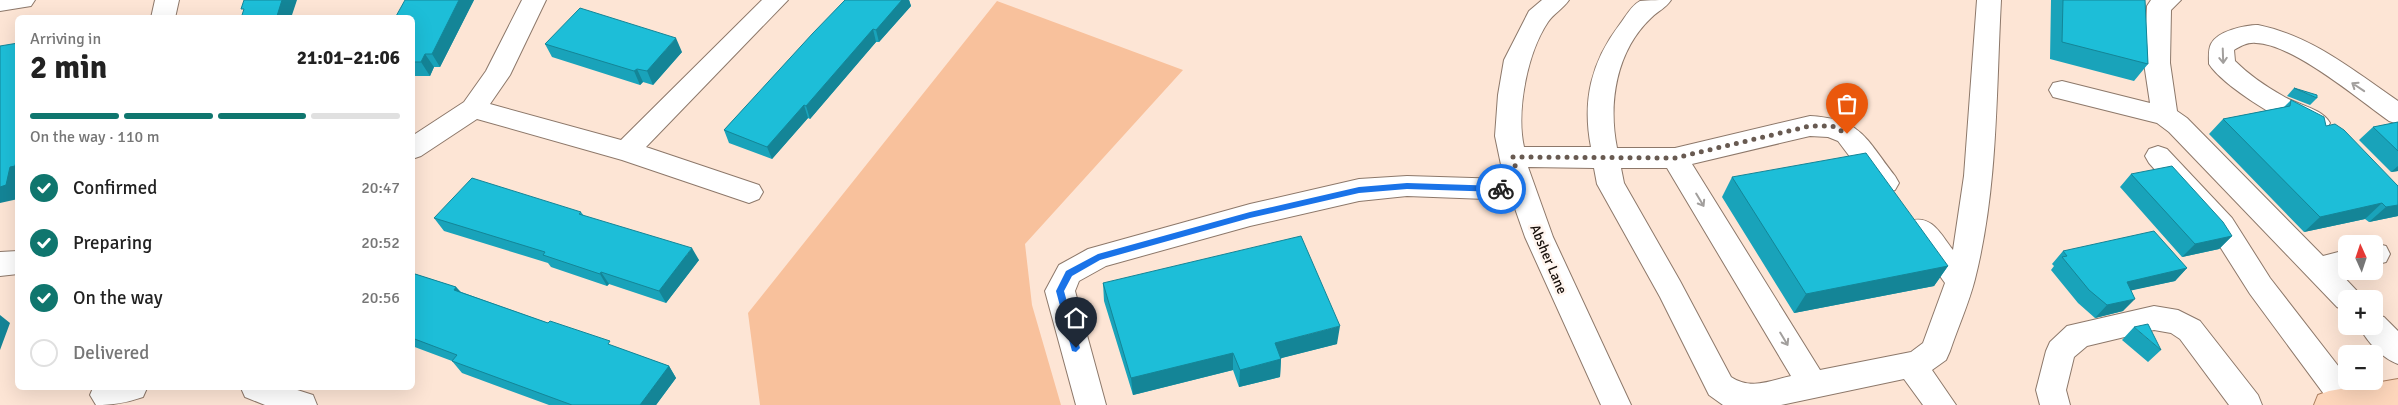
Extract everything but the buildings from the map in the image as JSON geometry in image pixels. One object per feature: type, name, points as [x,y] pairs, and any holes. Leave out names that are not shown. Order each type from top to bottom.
[{"type":"main road","points":[[2342,404],[2398,392]]},
{"type":"street","points":[[0,3],[24,0]]},
{"type":"street","points":[[164,15],[167,0]]},
{"type":"street","points":[[415,148],[473,109],[497,75],[534,0]]},
{"type":"street","points":[[626,151],[776,0]]},
{"type":"street","name":"Absher Lane","points":[[1557,0],[1538,17],[1517,60],[1511,95],[1508,136],[1521,190],[1539,237],[1616,405]]},
{"type":"street","points":[[1659,0],[1642,12],[1619,43],[1602,83],[1600,127],[1611,184],[1670,290],[1720,386],[1735,396],[1751,398],[1911,365],[1918,363],[1935,351],[1960,280],[1970,241],[1980,161],[1989,0]]},
{"type":"street","points":[[2166,116],[2157,53],[2159,6],[2169,0]]},
{"type":"street","points":[[2339,139],[2308,117],[2276,104],[2241,82],[2222,64],[2222,46],[2235,38],[2258,34],[2284,41],[2315,58],[2398,114]]},
{"type":"street","points":[[2062,90],[2166,116],[2178,124],[2339,290]]},
{"type":"street","points":[[473,109],[626,151],[749,192]]},
{"type":"street","points":[[1513,157],[1675,158],[1810,126],[1832,126],[1847,134],[1960,280]]},
{"type":"street","points":[[2158,156],[2222,226],[2260,286],[2342,404]]},
{"type":"street","points":[[1675,158],[1812,386]]},
{"type":"street","points":[[1091,405],[1060,291],[1069,273],[1098,258],[1250,215],[1359,190],[1407,186],[1521,190]]},
{"type":"street","points":[[0,264],[15,262]]},
{"type":"street","points":[[2319,269],[2338,263]]},
{"type":"street","points":[[2054,405],[2051,390],[2061,351],[2078,335],[2154,318],[2178,322],[2190,330],[2247,405]]},
{"type":"street","points":[[2383,335],[2398,351]]},
{"type":"street","points":[[1911,365],[1940,405]]},
{"type":"street","points":[[261,390],[302,405]]},
{"type":"shaded area","points":[[997,1],[1183,70],[1025,244],[1032,305],[1061,405],[760,405],[748,313]]},
{"type":"way so far","points":[[1501,189],[1521,190],[1513,157],[1675,158],[1810,126],[1832,126],[1847,134]]},
{"type":"route","points":[[1076,348],[1060,291],[1069,273],[1098,258],[1283,206],[1359,190],[1407,186],[1501,189]]}]
